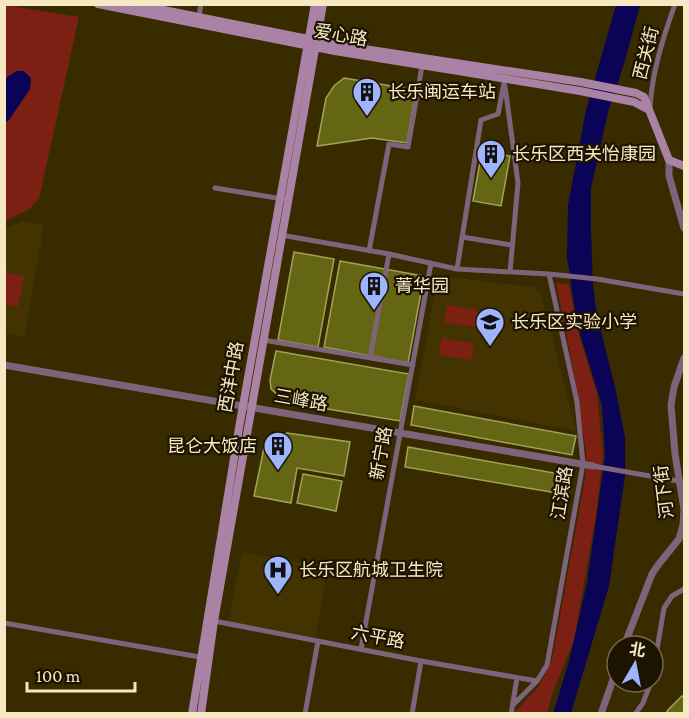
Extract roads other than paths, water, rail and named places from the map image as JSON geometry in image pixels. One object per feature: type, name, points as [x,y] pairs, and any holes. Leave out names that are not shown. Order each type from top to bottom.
[{"type":"main road","name":"爱心路","points":[[98,4],[312,43],[580,86],[635,97],[650,110]]},
{"type":"main road","points":[[312,43],[315,4]]},
{"type":"main road","points":[[312,43],[323,4]]},
{"type":"main road","name":"爱心路","points":[[140,5],[422,66],[505,75]]},
{"type":"main road","name":"西洋中路","points":[[201,714],[205,658],[283,199],[312,43]]},
{"type":"main road","points":[[650,110],[669,159],[684,166]]},
{"type":"main road","name":"西洋中路","points":[[192,714],[214,621],[247,406],[263,340],[281,235],[283,199]]},
{"type":"street","points":[[199,17],[201,4]]},
{"type":"street","name":"西关街","points":[[650,110],[656,66],[675,4]]},
{"type":"street","points":[[369,251],[389,144],[408,147],[422,66]]},
{"type":"street","points":[[457,269],[482,120],[498,114],[505,75]]},
{"type":"street","points":[[505,75],[518,183],[510,272]]},
{"type":"street","points":[[669,159],[669,176],[684,228]]},
{"type":"street","points":[[215,188],[283,199]]},
{"type":"street","points":[[281,235],[389,254],[457,269],[597,279],[684,294]]},
{"type":"street","points":[[462,237],[512,245]]},
{"type":"street","points":[[370,358],[389,254]]},
{"type":"street","name":"新宁路","points":[[362,649],[431,263]]},
{"type":"street","name":"江滨路","points":[[513,705],[537,681],[547,664],[583,464],[577,402],[549,274]]},
{"type":"street","points":[[263,340],[413,365]]},
{"type":"street","name":"河下街","points":[[629,634],[652,574],[682,533],[684,509],[682,482],[675,454],[671,405],[674,387],[684,358]]},
{"type":"street","name":"三峰路","points":[[4,365],[593,466]]},
{"type":"street","points":[[593,466],[682,482]]},
{"type":"street","points":[[660,634],[664,608],[672,596],[684,589]]},
{"type":"street","name":"六平路","points":[[214,621],[537,681]]},
{"type":"street","points":[[4,623],[205,658]]},
{"type":"street","points":[[305,714],[318,641]]},
{"type":"street","points":[[412,714],[421,661]]},
{"type":"street","points":[[511,714],[517,678]]},
{"type":"street","points":[[601,714],[608,694]]},
{"type":"street","points":[[635,714],[646,694]]},
{"type":"place","name":"长乐闽运车站","points":[[367,118]]},
{"type":"place","name":"长乐区西关怡康园","points":[[491,180]]},
{"type":"place","name":"菁华园","points":[[374,312]]},
{"type":"place","name":"长乐区实验小学","points":[[490,348]]},
{"type":"place","name":"昆仑大饭店","points":[[278,472]]},
{"type":"place","name":"长乐区航城卫生院","points":[[278,596]]}]
